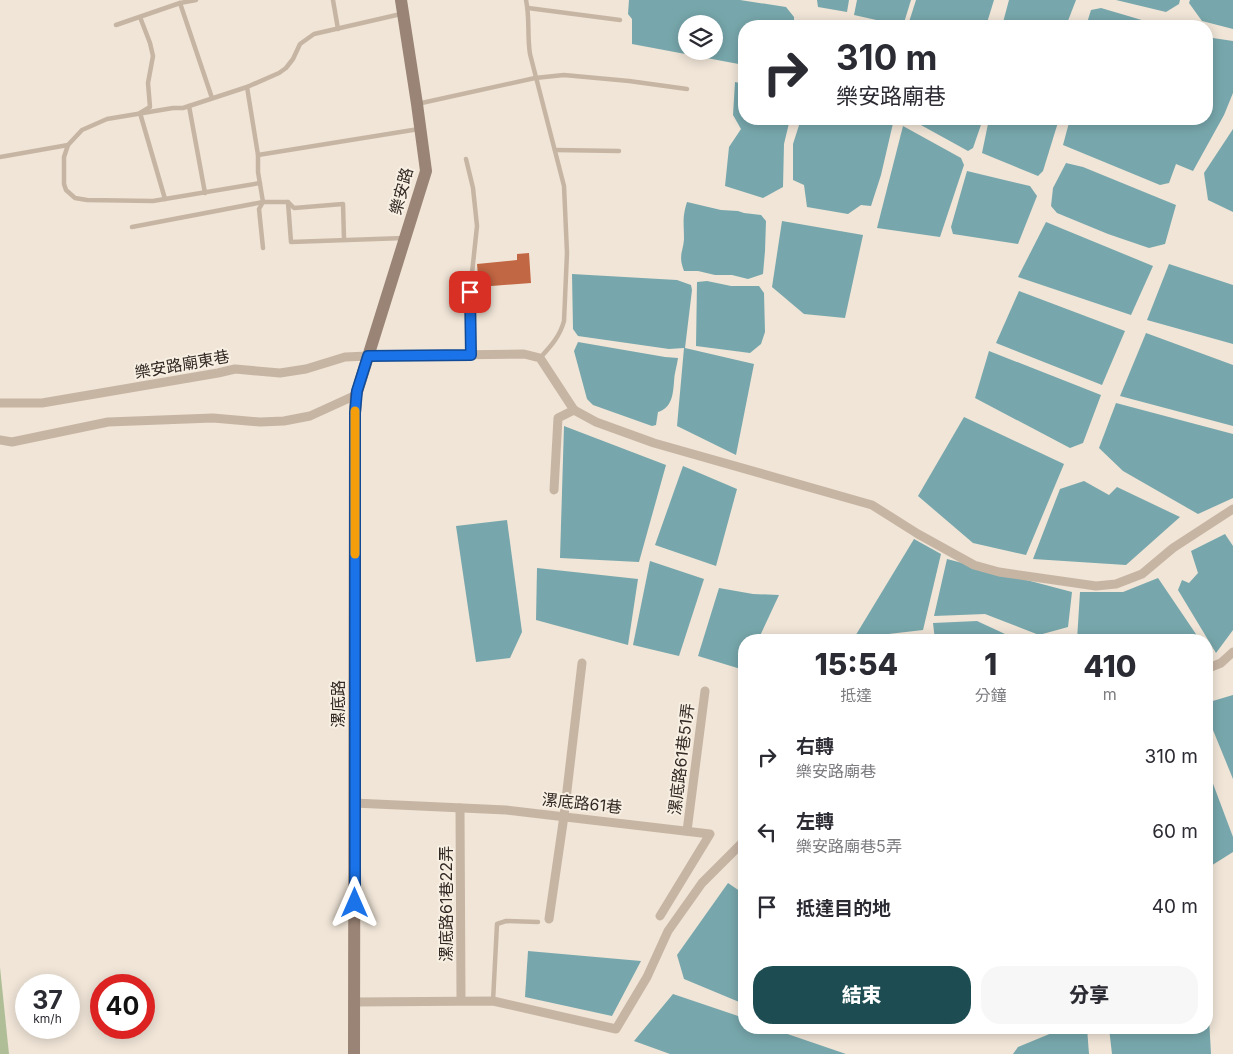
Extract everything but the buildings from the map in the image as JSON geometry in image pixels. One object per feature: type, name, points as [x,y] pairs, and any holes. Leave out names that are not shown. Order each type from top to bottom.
[{"type":"street","name":"樂安路","points":[[368,356],[426,171],[401,0]]},
{"type":"street","name":"樂安路廟東巷","points":[[0,403],[42,403],[235,369],[280,373],[306,369],[345,357],[524,354],[540,358]]},
{"type":"street","name":"漯底路","points":[[354,1054],[355,413],[356,395],[368,356]]},
{"type":"street","points":[[540,358],[574,410],[596,422],[654,443],[872,505],[918,534],[974,565],[999,572],[1096,586],[1116,584],[1142,574],[1173,548],[1233,509]]},
{"type":"street","points":[[0,440],[12,442],[108,422],[213,418],[260,422],[284,421],[310,416],[356,395]]},
{"type":"street","points":[[554,490],[558,418],[574,410]]},
{"type":"street","points":[[1213,666],[1221,663],[1233,652]]},
{"type":"street","points":[[549,919],[564,816],[582,663]]},
{"type":"street","name":"漯底路61巷51弄","points":[[687,831],[705,691]]},
{"type":"street","name":"漯底路61巷","points":[[354,803],[460,808],[564,816],[710,834],[660,916]]},
{"type":"street","name":"漯底路61巷22弄","points":[[460,808],[461,1000]]},
{"type":"street","points":[[355,1002],[493,1001],[616,1029],[647,977],[668,931],[702,883],[738,847]]},
{"type":"lane","points":[[116,25],[180,3],[196,0]]},
{"type":"lane","points":[[333,0],[338,29]]},
{"type":"lane","points":[[526,0],[528,8],[528,45],[564,186],[566,210],[567,253],[564,320],[562,331],[540,358]]},
{"type":"lane","points":[[180,3],[212,98]]},
{"type":"lane","points":[[528,8],[620,20]]},
{"type":"lane","points":[[260,183],[165,199],[86,200],[74,198],[66,190],[64,184],[64,157],[68,145],[82,130],[96,123],[107,119],[189,106],[247,87],[286,68],[304,39],[314,34],[403,14]]},
{"type":"lane","points":[[140,17],[153,56],[148,83],[150,107],[140,113]]},
{"type":"lane","points":[[417,104],[535,78],[564,75],[687,89]]},
{"type":"lane","points":[[247,87],[258,155],[258,172],[263,202],[259,209],[263,248]]},
{"type":"lane","points":[[189,106],[205,192]]},
{"type":"lane","points":[[140,113],[165,199]]},
{"type":"lane","points":[[258,155],[421,129]]},
{"type":"lane","points":[[0,157],[68,145]]},
{"type":"lane","points":[[555,150],[619,151]]},
{"type":"lane","points":[[466,159],[473,188],[477,226],[470,292],[471,355]]},
{"type":"lane","points":[[132,227],[263,202],[288,202],[294,208],[343,204],[344,239]]},
{"type":"lane","points":[[288,202],[291,242],[405,238]]},
{"type":"lane","points":[[493,1001],[497,924],[506,921],[538,922]]},
{"type":"green space","points":[[0,967],[9,1054],[0,1054]]},
{"type":"water","points":[[629,0],[740,0],[786,7],[794,17],[794,20],[738,20],[738,64],[717,60],[723,60],[723,15],[678,15],[678,53],[632,44],[632,19],[628,14]]},
{"type":"water","points":[[817,0],[849,0],[847,12],[818,7]]},
{"type":"water","points":[[857,0],[911,0],[905,20],[876,20],[854,15]]},
{"type":"water","points":[[916,0],[994,0],[988,20],[910,20]]},
{"type":"water","points":[[1009,0],[1076,0],[1068,20],[1004,20]]},
{"type":"water","points":[[1116,0],[1180,0],[1179,4],[1166,12]]},
{"type":"water","points":[[1190,0],[1233,0],[1233,29],[1213,24],[1213,20],[1201,20],[1189,3]]},
{"type":"water","points":[[1101,8],[1142,20],[1088,20],[1091,10]]},
{"type":"water","points":[[1213,38],[1233,41],[1233,93],[1224,115],[1193,171],[1176,164],[1169,183],[1160,185],[1063,145],[1068,125],[1213,125]]},
{"type":"water","points":[[735,82],[738,83],[738,124],[733,115]]},
{"type":"water","points":[[739,125],[789,125],[784,144],[783,187],[763,198],[725,186],[729,147],[741,129]]},
{"type":"water","points":[[799,125],[893,125],[881,175],[871,206],[861,205],[848,214],[807,207],[804,185],[793,180],[793,144]]},
{"type":"water","points":[[921,125],[981,125],[973,148],[968,151]]},
{"type":"water","points":[[988,125],[1057,125],[1043,171],[1038,176],[982,153]]},
{"type":"water","points":[[903,126],[961,158],[964,165],[940,237],[877,228]]},
{"type":"water","points":[[1233,129],[1233,212],[1208,200],[1204,173]]},
{"type":"water","points":[[1066,163],[1083,167],[1176,205],[1165,244],[1149,248],[1057,213],[1051,206],[1053,188]]},
{"type":"water","points":[[967,171],[1030,186],[1037,196],[1018,244],[953,234],[951,227]]},
{"type":"water","points":[[687,202],[721,210],[761,215],[766,221],[763,274],[748,279],[732,275],[684,271],[681,258]]},
{"type":"water","points":[[782,221],[863,235],[845,318],[804,314],[772,287]]},
{"type":"water","points":[[1046,222],[1153,266],[1131,315],[1018,277]]},
{"type":"water","points":[[1169,264],[1233,285],[1233,344],[1147,320]]},
{"type":"water","points":[[572,274],[677,280],[691,285],[685,348],[754,364],[736,455],[677,426],[684,348],[669,349],[578,336],[573,329]]},
{"type":"water","points":[[707,281],[731,286],[759,286],[764,293],[765,332],[761,344],[750,353],[696,346],[697,282]]},
{"type":"water","points":[[1019,291],[1125,331],[1102,385],[996,343]]},
{"type":"water","points":[[1146,333],[1233,365],[1233,426],[1120,396]]},
{"type":"water","points":[[578,342],[678,358],[671,400],[663,410],[658,412],[656,425],[652,426],[593,405],[587,399],[574,351]]},
{"type":"water","points":[[989,351],[1101,395],[1083,443],[1070,448],[975,398]]},
{"type":"water","points":[[1116,403],[1233,434],[1233,498],[1198,514],[1123,471],[1099,448]]},
{"type":"water","points":[[964,417],[1064,464],[1026,555],[973,543],[918,496]]},
{"type":"water","points":[[564,426],[666,465],[639,562],[560,558]]},
{"type":"water","points":[[683,466],[737,489],[716,566],[655,545]]},
{"type":"water","points":[[1084,481],[1109,495],[1117,487],[1180,517],[1126,565],[1033,559],[1060,489]]},
{"type":"water","points":[[507,520],[522,632],[510,658],[476,662],[456,526]]},
{"type":"water","points":[[1225,534],[1233,546],[1233,630],[1216,653],[1213,648],[1213,634],[1205,634],[1178,590],[1182,580],[1189,583],[1198,573],[1191,551]]},
{"type":"water","points":[[914,539],[941,554],[923,630],[888,634],[856,634]]},
{"type":"water","points":[[947,559],[1072,592],[1068,627],[1043,634],[1036,634],[985,614],[934,616]]},
{"type":"water","points":[[650,561],[704,579],[679,656],[633,645]]},
{"type":"water","points":[[537,568],[638,579],[628,645],[536,620]]},
{"type":"water","points":[[1158,578],[1196,634],[1077,634],[1080,592],[1123,592]]},
{"type":"water","points":[[719,588],[753,594],[779,595],[761,634],[738,634],[738,668],[698,656]]},
{"type":"water","points":[[977,621],[1005,634],[934,634],[933,623]]},
{"type":"water","points":[[1233,695],[1233,779],[1213,730],[1213,701]]},
{"type":"water","points":[[1213,784],[1233,837],[1233,852],[1213,865]]},
{"type":"water","points":[[728,883],[738,890],[738,1002],[684,979],[677,955]]},
{"type":"water","points":[[528,951],[641,961],[612,1016],[525,997]]},
{"type":"water","points":[[673,994],[738,1016],[738,1034],[788,1034],[846,1054],[670,1054],[634,1041]]},
{"type":"water","points":[[1049,1034],[1087,1034],[1089,1054],[1013,1054],[1018,1047]]},
{"type":"water","points":[[1110,1034],[1210,1034],[1211,1054],[1112,1054]]},
{"type":"slow traffic","points":[[355,411],[355,554]]},
{"type":"route","points":[[355,903],[356,395],[368,356],[471,355],[470,292]]}]
